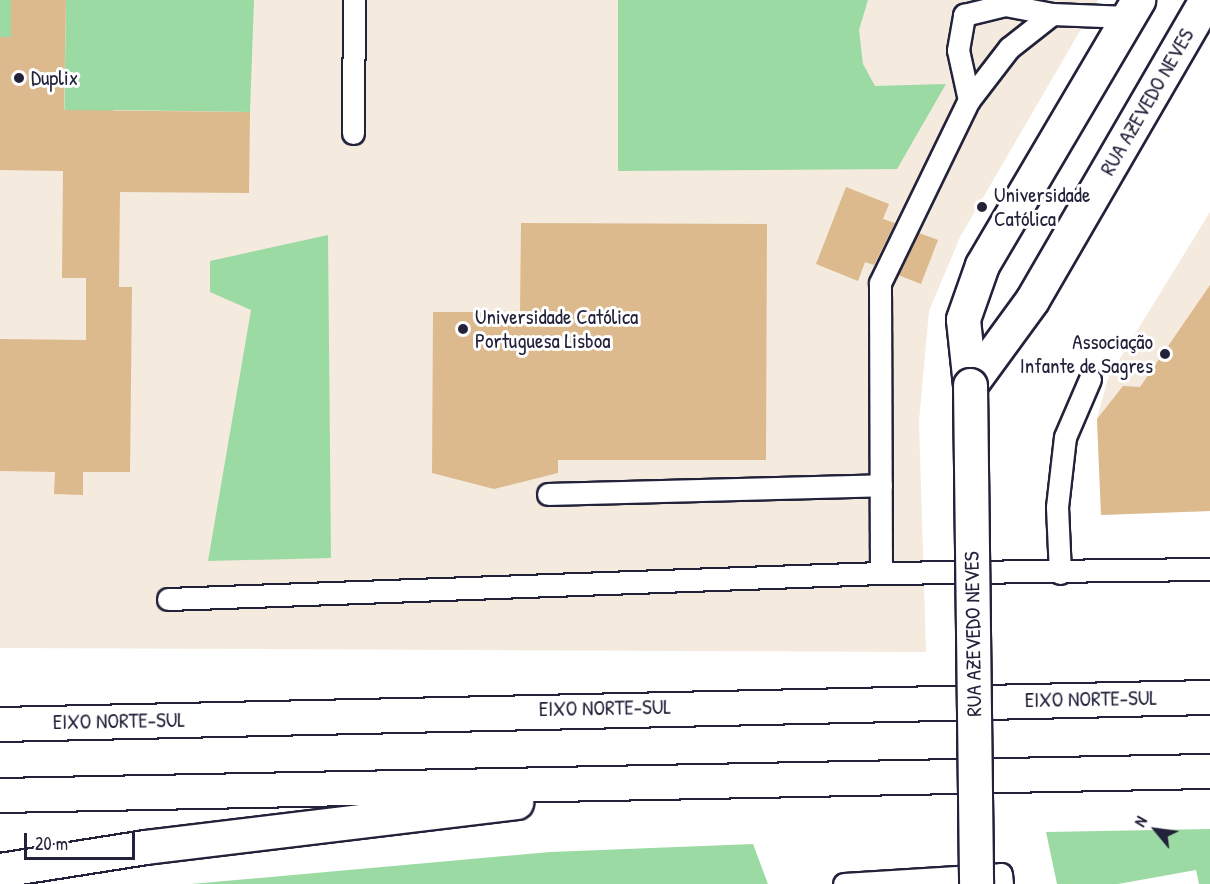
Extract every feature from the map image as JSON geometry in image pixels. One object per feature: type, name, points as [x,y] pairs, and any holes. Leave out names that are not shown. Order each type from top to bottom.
[{"type":"main road","name":"RUA AZEVEDO NEVES","points":[[970,385],[1032,300],[1206,0]]},
{"type":"main road","name":"RUA AZEVEDO NEVES","points":[[976,884],[970,385],[963,319],[982,265],[1133,8]]},
{"type":"main road","name":"EIXO NORTE-SUL","points":[[0,724],[1210,697]]},
{"type":"main road","points":[[0,795],[706,779],[1210,771]]},
{"type":"main road","points":[[0,870],[146,847],[706,779]]},
{"type":"lane","points":[[353,133],[354,0]]},
{"type":"lane","points":[[969,100],[958,50],[964,15],[1005,5],[1052,14],[1133,8]]},
{"type":"lane","points":[[881,573],[880,283],[924,188],[969,100],[1009,48],[1052,14]]},
{"type":"lane","points":[[1060,573],[1057,507],[1065,436],[1090,379]]},
{"type":"lane","points":[[548,494],[881,484]]},
{"type":"lane","points":[[168,599],[881,573],[1060,573],[1210,569]]},
{"type":"lane","points":[[844,884],[1001,874],[1002,884]]},
{"type":"shaded area","name":"Universidade Católica Portuguesa Lisboa","points":[[0,0],[1098,0],[960,237],[929,311],[919,421],[926,652],[0,648]]},
{"type":"shaded area","name":"Associação Infante de Sagres","points":[[1210,212],[1210,511],[1101,515],[1097,419],[1108,378]]},
{"type":"green space","points":[[0,0],[11,0],[11,39],[0,37]]},
{"type":"green space","points":[[66,0],[254,0],[250,112],[114,110],[64,139]]},
{"type":"green space","points":[[618,0],[868,0],[859,30],[863,64],[875,86],[946,84],[897,169],[618,171]]},
{"type":"green space","points":[[328,235],[331,558],[208,561],[251,310],[210,292],[210,261]]},
{"type":"green space","points":[[1210,829],[1210,884],[1199,884],[1196,870],[1118,884],[1057,884],[1046,832]]},
{"type":"green space","points":[[753,844],[768,884],[191,884],[550,852]]},
{"type":"building","points":[[11,0],[66,0],[64,110],[250,112],[249,193],[120,192],[119,287],[132,287],[130,472],[83,472],[83,495],[54,494],[55,472],[0,471],[0,339],[86,340],[86,278],[62,278],[63,171],[0,170],[0,37],[11,37]]},
{"type":"building","points":[[846,187],[889,204],[883,219],[895,223],[874,265],[865,262],[858,281],[816,264]]},
{"type":"building","points":[[521,223],[767,224],[766,460],[558,460],[558,473],[494,489],[432,473],[433,312],[520,312]]},
{"type":"building","points":[[919,233],[938,240],[921,284],[898,275]]},
{"type":"building","name":"Associação Infante de Sagres","points":[[1210,285],[1210,511],[1101,515],[1097,419],[1123,386],[1140,387]]},
{"type":"place","name":"Duplix","points":[[19,78]]},
{"type":"place","name":"Universidade Católica","points":[[982,207]]},
{"type":"place","name":"Universidade Católica Portuguesa Lisboa","points":[[463,329]]},
{"type":"place","name":"Associação Infante de Sagres","points":[[1165,354]]}]
